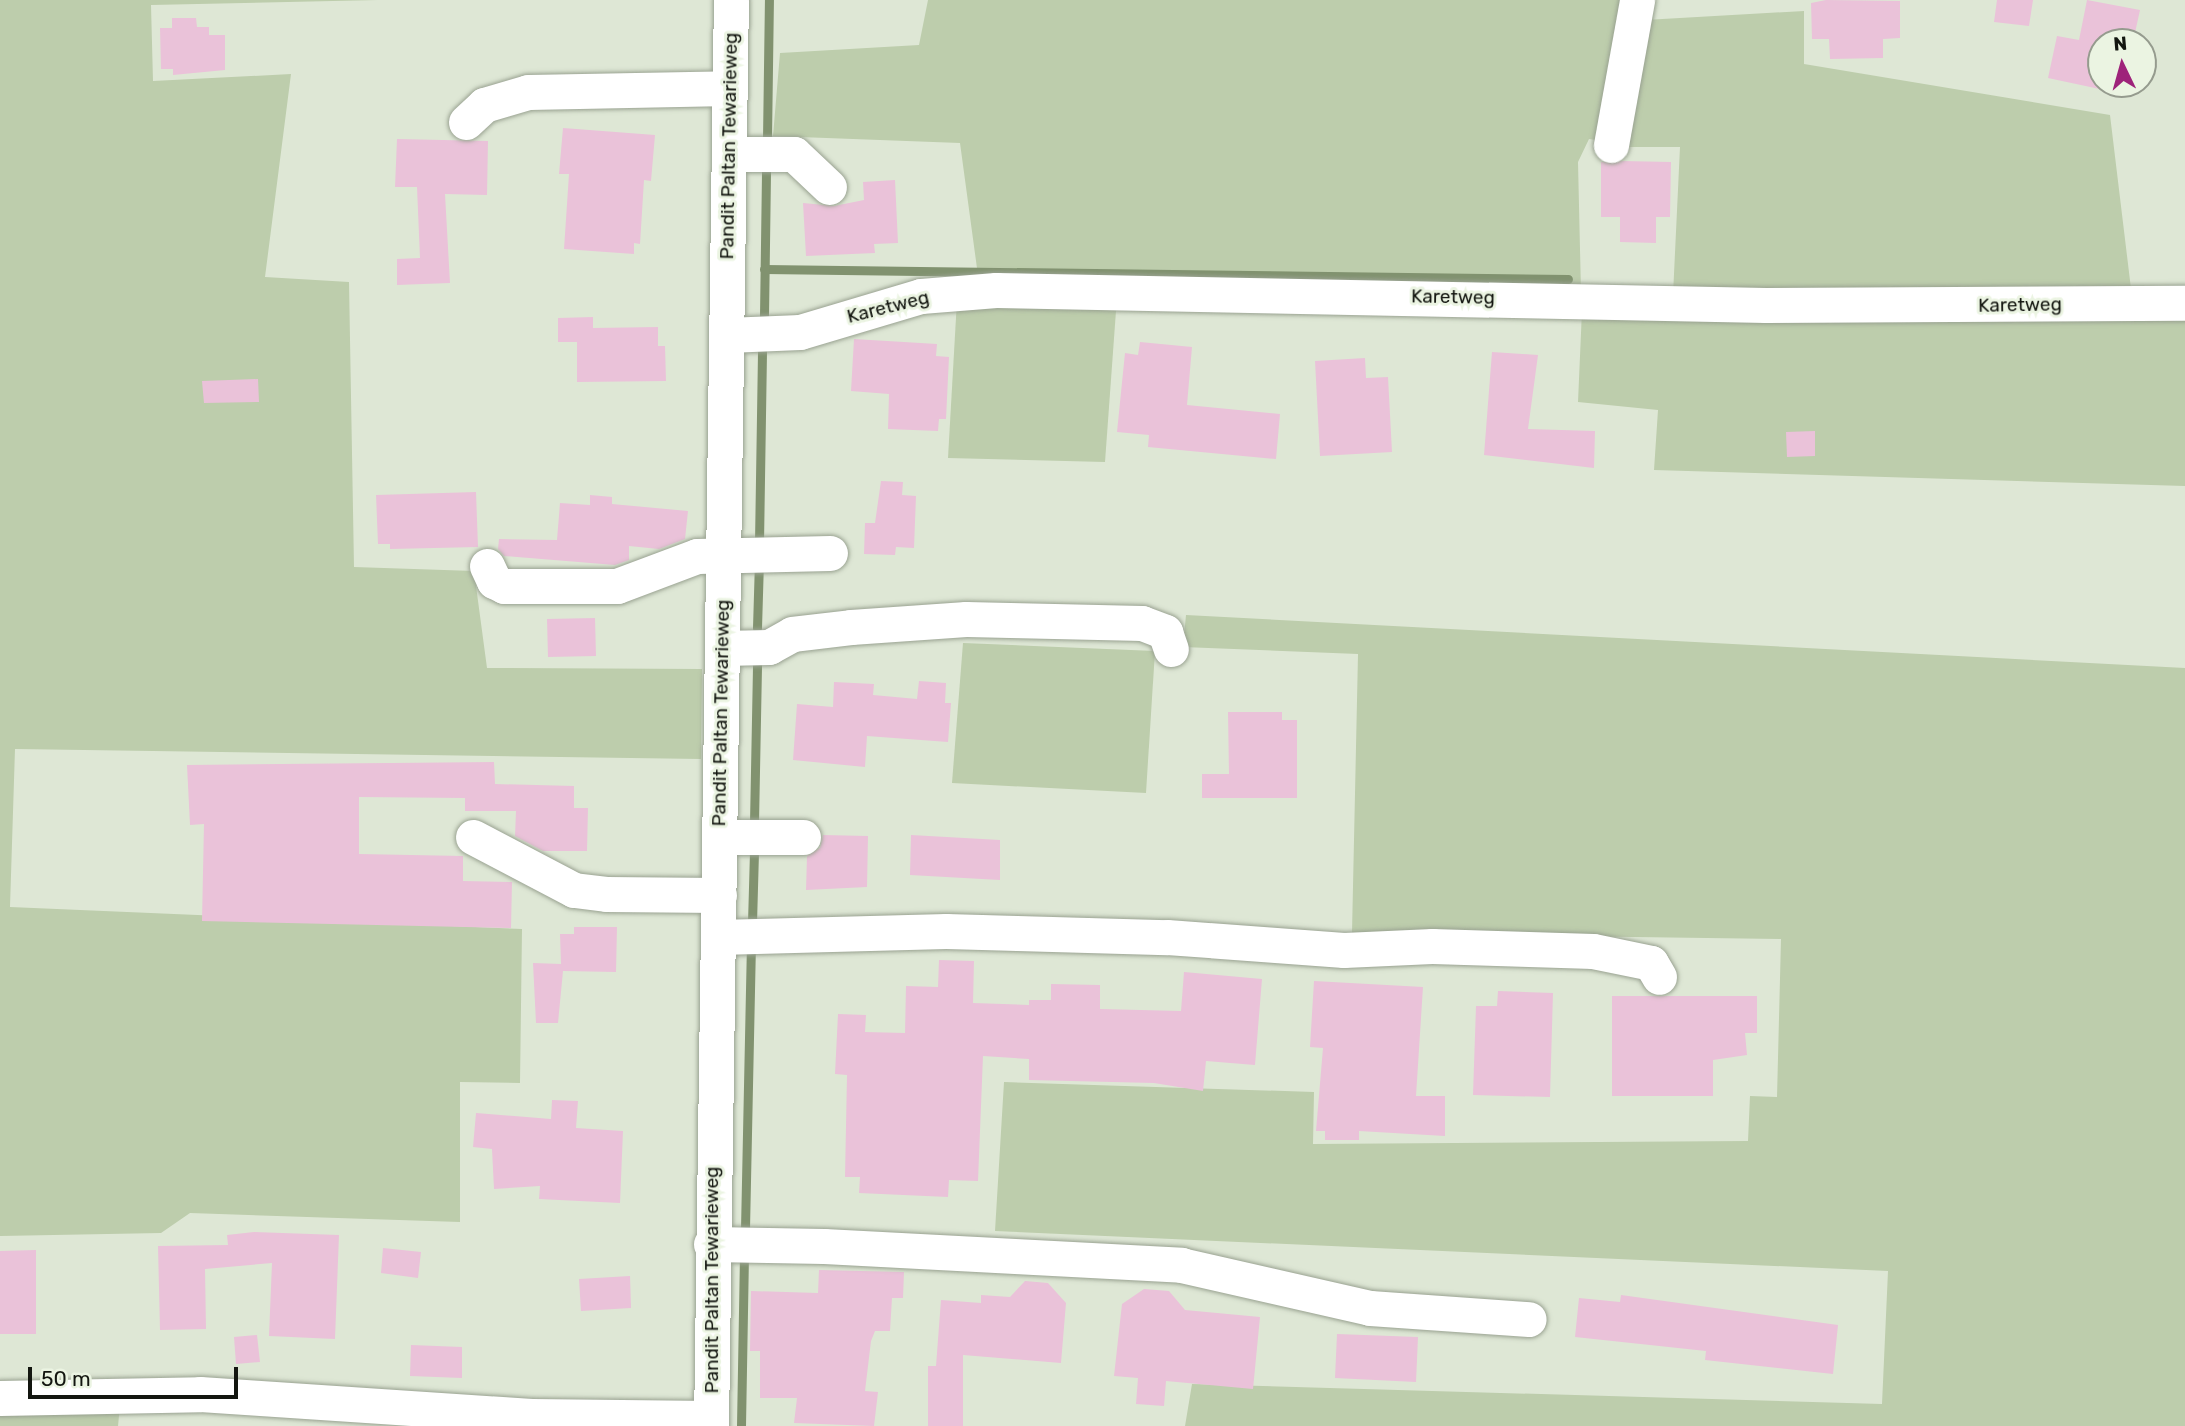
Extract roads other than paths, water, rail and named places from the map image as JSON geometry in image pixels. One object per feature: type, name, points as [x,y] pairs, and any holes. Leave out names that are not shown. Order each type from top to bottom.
[{"type":"street","name":"Pandit Paltan Tewarieweg","points":[[711,1422],[711,1244],[720,837],[730,0]]},
{"type":"street","points":[[1611,145],[1637,0]]},
{"type":"street","points":[[466,122],[484,105],[528,92],[730,88]]},
{"type":"street","points":[[729,154],[793,154],[829,187]]},
{"type":"street","name":"Karetweg","points":[[727,335],[800,332],[921,296],[996,290],[1766,305],[2185,303]]},
{"type":"street","points":[[487,565],[494,581],[504,586],[617,586],[697,556],[830,553]]},
{"type":"street","points":[[722,648],[769,647],[792,634],[851,626],[965,619],[1142,623],[1165,632],[1171,649]]},
{"type":"street","points":[[720,837],[803,836]]},
{"type":"street","points":[[473,837],[574,890],[606,894],[719,895]]},
{"type":"street","points":[[718,937],[946,931],[1167,937],[1344,950],[1432,946],[1593,951],[1651,963],[1659,977]]},
{"type":"street","points":[[711,1244],[1181,1265],[1370,1308],[1529,1319]]},
{"type":"street","points":[[0,1398],[200,1394],[523,1421],[711,1422]]},
{"type":"waterway","points":[[767,139],[769,0]]},
{"type":"waterway","points":[[764,316],[766,164]]},
{"type":"waterway","points":[[764,269],[1568,279]]},
{"type":"waterway","points":[[759,543],[762,350]]},
{"type":"waterway","points":[[757,628],[759,561]]},
{"type":"waterway","points":[[754,823],[757,661]]},
{"type":"waterway","points":[[752,923],[754,852]]},
{"type":"waterway","points":[[745,1229],[751,948]]},
{"type":"waterway","points":[[741,1426],[744,1253]]}]
